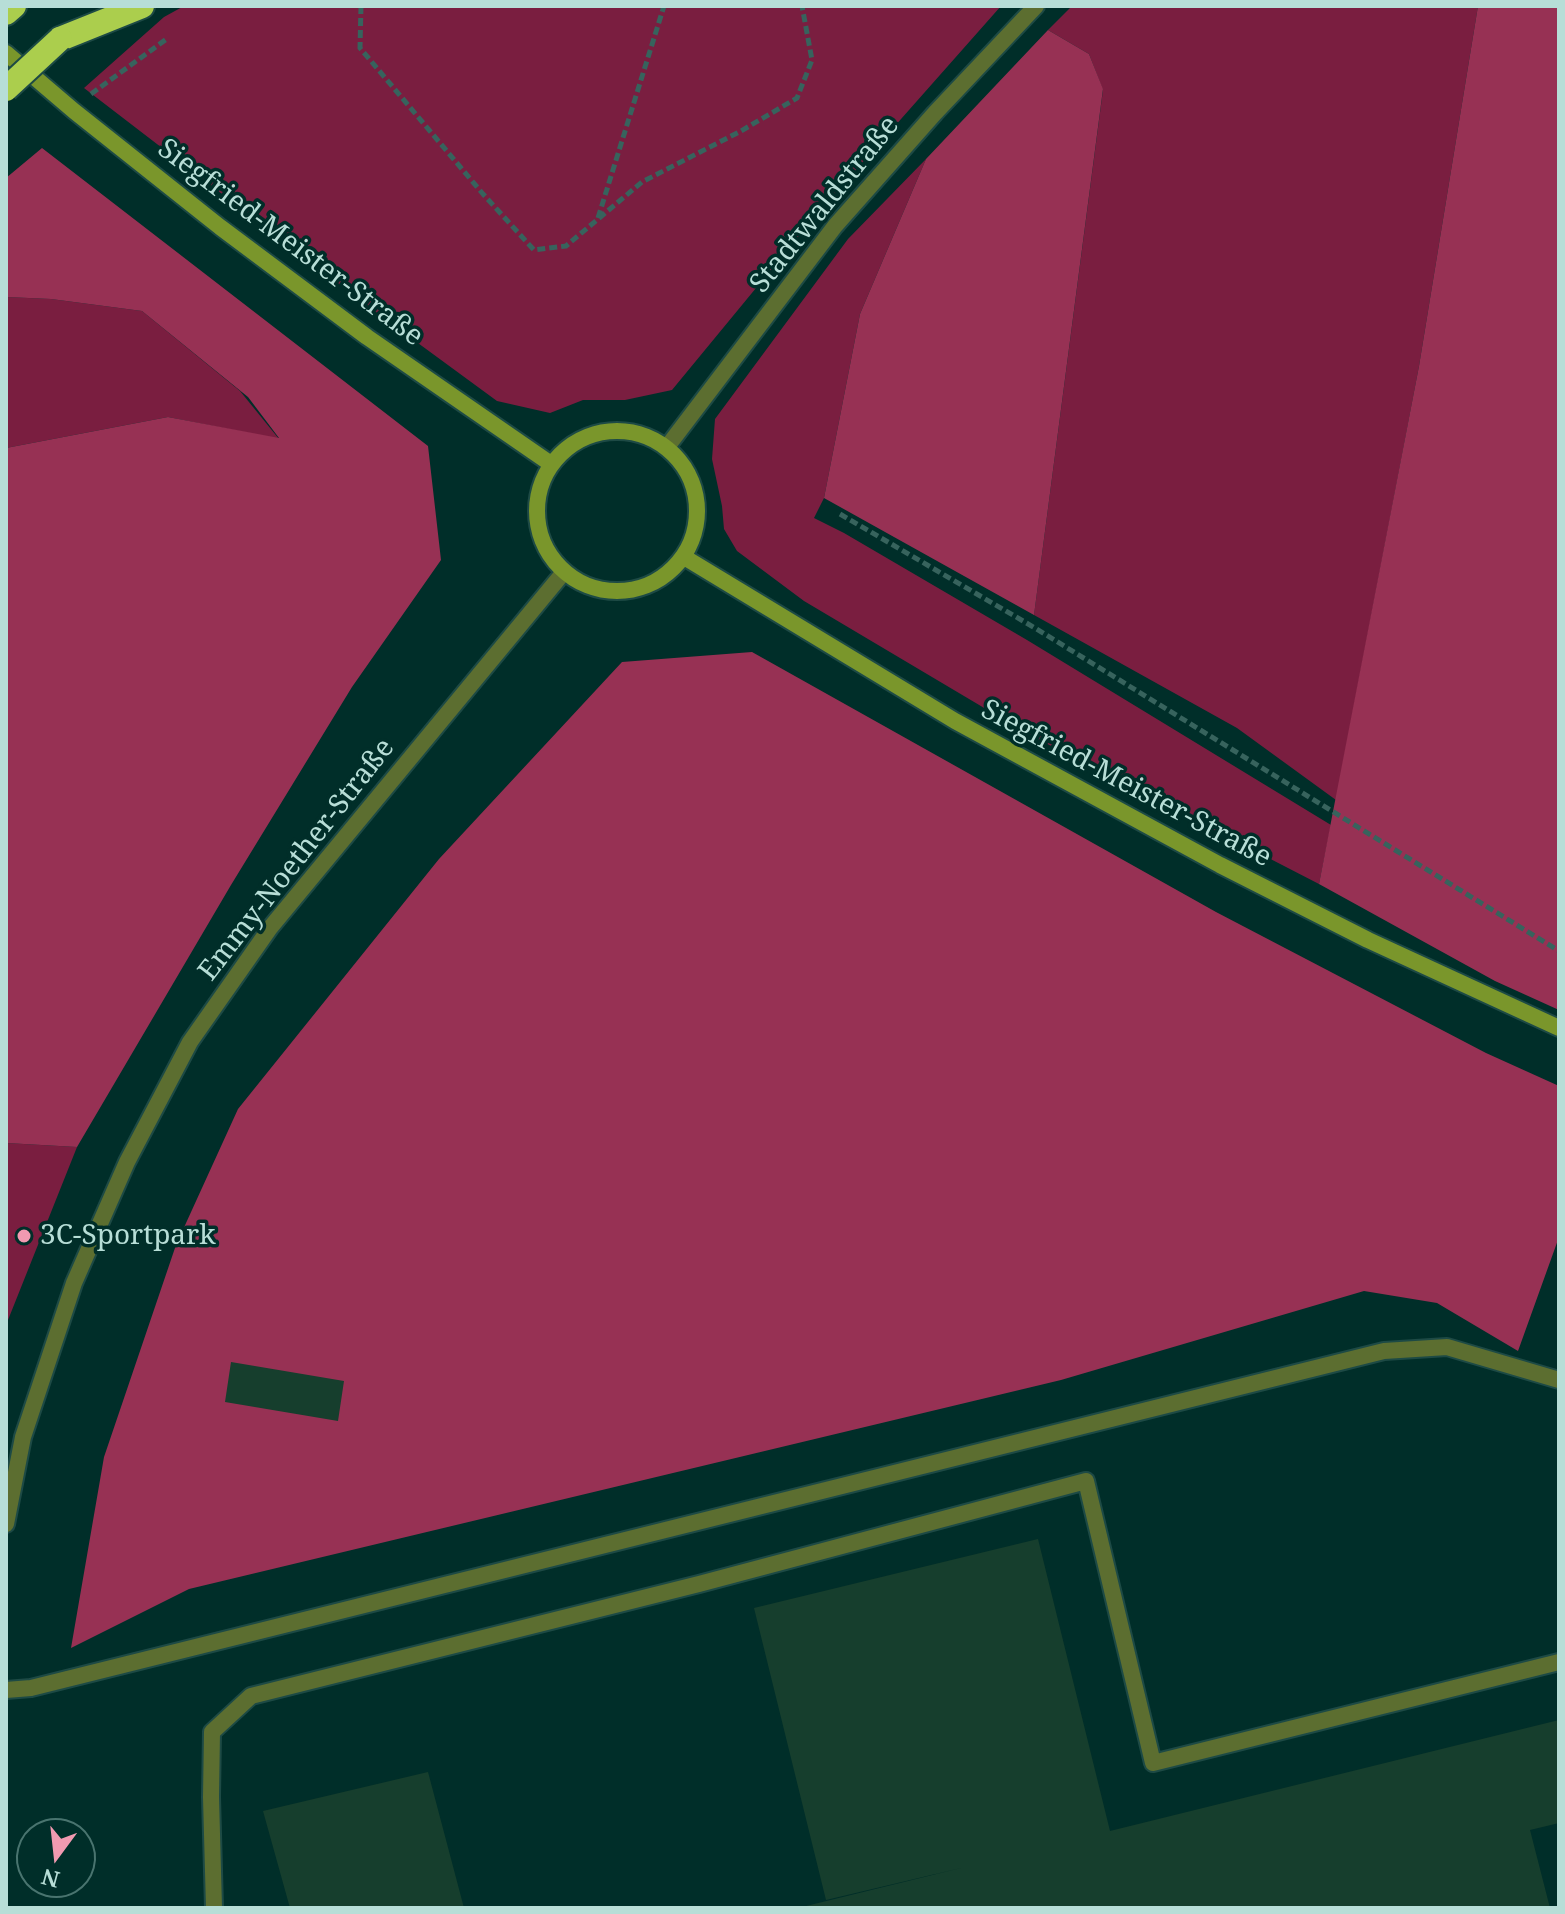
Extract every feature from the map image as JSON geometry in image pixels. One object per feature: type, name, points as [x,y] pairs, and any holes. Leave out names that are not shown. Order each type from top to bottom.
[{"type":"highway","points":[[6,13],[14,6]]},
{"type":"highway","points":[[6,89],[96,6]]},
{"type":"highway","points":[[60,39],[142,6]]},
{"type":"street","name":"Stadtwaldstraße","points":[[667,447],[835,226],[1036,6]]},
{"type":"street","name":"Siegfried-Meister-Straße","points":[[6,53],[220,227],[367,337],[551,464]]},
{"type":"street","points":[[619,430],[644,435],[667,447],[683,464],[694,485],[698,508],[696,531],[684,557],[672,571],[652,584],[630,591],[606,591],[584,584],[564,572],[549,554],[537,520],[540,485],[551,464],[569,445],[593,434],[619,430]]},
{"type":"street","name":"Siegfried-Meister-Straße","points":[[684,557],[955,721],[1220,865],[1368,940],[1559,1028]]},
{"type":"street","name":"Emmy-Noether-Straße","points":[[6,1524],[23,1437],[74,1283],[127,1162],[190,1042],[270,928],[564,572]]},
{"type":"street","points":[[6,1690],[31,1688],[1384,1351],[1447,1347],[1559,1380]]},
{"type":"street","points":[[214,1908],[212,1732],[251,1696],[699,1584],[1086,1481],[1153,1763],[1559,1662]]},
{"type":"path","points":[[361,6],[360,48],[534,250],[566,246],[642,182],[797,98],[812,60],[802,6]]},
{"type":"path","points":[[598,219],[664,6]]},
{"type":"path","points":[[87,97],[168,38]]},
{"type":"path","points":[[840,514],[1048,636],[1559,951]]},
{"type":"shaded area","points":[[184,6],[1001,6],[817,214],[672,390],[625,400],[583,400],[550,413],[497,401],[84,88],[164,17]]},
{"type":"shaded area","points":[[1072,6],[1478,6],[1419,366],[1336,800],[1237,728],[1034,615],[1103,90],[1089,54],[1048,30]]},
{"type":"shaded area","points":[[1478,6],[1559,6],[1559,1010],[1495,981],[1319,884],[1419,366]]},
{"type":"shaded area","points":[[1048,30],[1089,54],[1103,89],[1034,615],[824,498],[860,314],[926,159]]},
{"type":"shaded area","points":[[42,148],[428,446],[441,560],[352,687],[77,1147],[6,1143],[6,448],[168,417],[279,438],[248,397],[142,311],[51,299],[6,297],[6,178]]},
{"type":"shaded area","points":[[926,159],[860,314],[824,498],[814,518],[1027,640],[1331,825],[1319,884],[1028,734],[804,601],[737,551],[724,529],[712,459],[715,419],[848,239]]},
{"type":"shaded area","points":[[6,297],[51,299],[142,311],[240,391],[279,439],[168,417],[6,448]]},
{"type":"shaded area","points":[[752,652],[1216,912],[1486,1053],[1559,1086],[1559,1237],[1518,1351],[1437,1303],[1364,1291],[1061,1380],[189,1589],[71,1648],[104,1457],[176,1245],[238,1109],[439,859],[622,662]]},
{"type":"shaded area","name":"3C-Sportpark","points":[[6,1143],[77,1147],[6,1325]]},
{"type":"building","points":[[231,1362],[344,1381],[338,1421],[225,1402]]},
{"type":"building","points":[[1038,1539],[1110,1831],[1559,1720],[1559,1823],[1530,1830],[1550,1908],[798,1908],[965,1867],[826,1900],[754,1608]]},
{"type":"building","points":[[428,1772],[464,1908],[290,1908],[263,1811]]},
{"type":"place","name":"3C-Sportpark","points":[[24,1236]]}]
